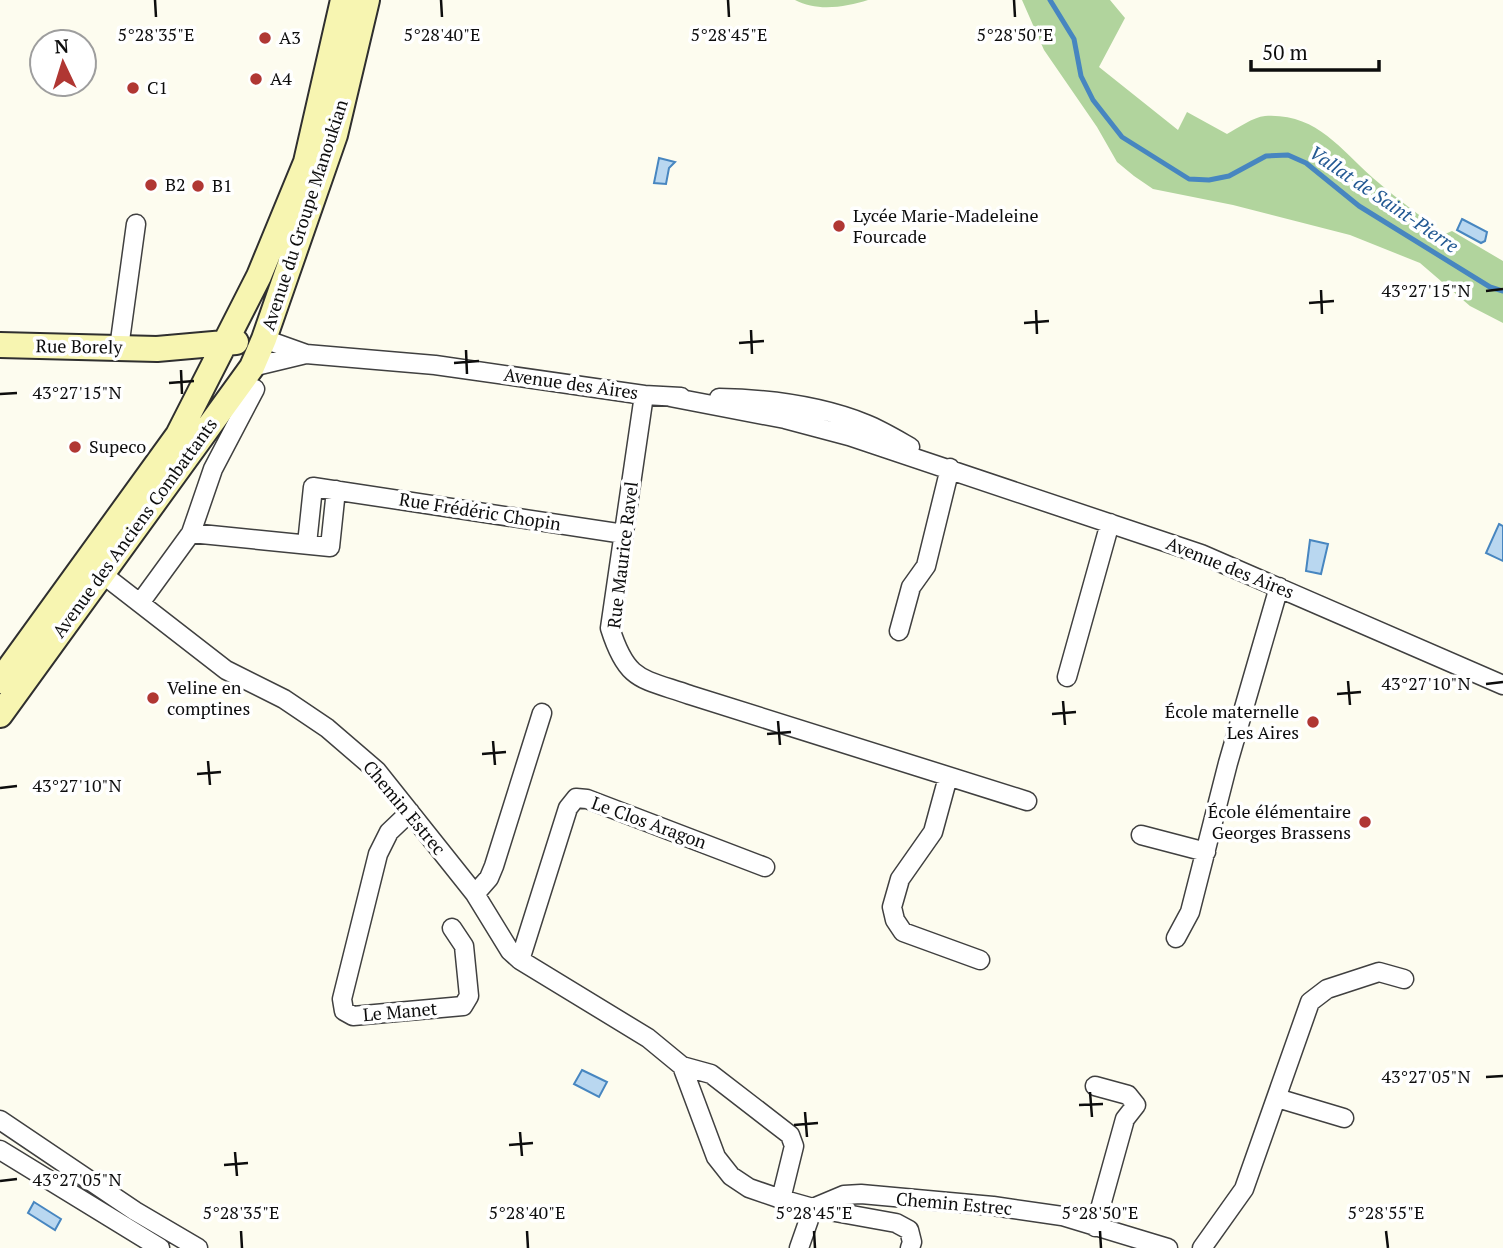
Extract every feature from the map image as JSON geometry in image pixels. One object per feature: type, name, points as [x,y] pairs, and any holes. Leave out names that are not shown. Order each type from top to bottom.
[{"type":"main road","name":"Avenue du Groupe Manoukian","points":[[226,342],[252,290],[306,162],[343,0]]},
{"type":"main road","name":"Avenue du Groupe Manoukian","points":[[264,339],[335,135],[367,0]]},
{"type":"main road","name":"Avenue du Groupe Manoukian","points":[[252,290],[255,312],[264,339]]},
{"type":"main road","name":"Rue Borely","points":[[0,345],[157,349],[264,339]]},
{"type":"main road","name":"Avenue des Anciens Combattants","points":[[0,715],[221,409],[260,373],[264,339]]},
{"type":"main road","name":"Avenue des Anciens Combattants","points":[[0,681],[178,435],[226,342]]},
{"type":"main road","points":[[200,345],[218,384],[221,409]]},
{"type":"main road","name":"Rue Borely","points":[[157,349],[212,369]]},
{"type":"main road","points":[[212,369],[260,373]]},
{"type":"street","points":[[119,348],[136,224]]},
{"type":"street","name":"Avenue des Aires","points":[[264,339],[306,354],[435,365],[670,397],[785,419],[849,436],[1211,557],[1503,685]]},
{"type":"street","name":"Avenue des Aires","points":[[260,373],[306,354]]},
{"type":"street","points":[[140,603],[198,533],[212,469],[260,373]]},
{"type":"street","name":"Rue Maurice Ravel","points":[[644,395],[610,628],[618,654],[635,676],[1027,802]]},
{"type":"street","points":[[899,631],[911,587],[926,566],[950,468]]},
{"type":"street","name":"Rue Frédéric Chopin","points":[[198,533],[307,544],[313,487],[625,534]]},
{"type":"street","points":[[1067,677],[1110,523]]},
{"type":"street","name":"Chemin Estrec","points":[[101,573],[226,670],[284,699],[327,728],[377,771],[475,894],[510,951],[520,960],[648,1038],[681,1066],[711,1074],[790,1135],[794,1146],[781,1199]]},
{"type":"street","points":[[1176,938],[1190,912],[1228,763],[1279,587]]},
{"type":"street","points":[[475,894],[489,878],[494,866],[542,713]]},
{"type":"street","points":[[948,777],[933,832],[900,879],[892,907],[895,920],[903,932],[980,960]]},
{"type":"street","name":"Le Clos Aragon","points":[[520,960],[568,808],[576,799],[587,799],[765,867]]},
{"type":"street","name":"Le Manet","points":[[410,812],[389,832],[378,854],[342,999],[344,1011],[354,1016],[463,1006],[469,996],[464,946],[452,928]]},
{"type":"street","points":[[1142,835],[1206,852]]},
{"type":"street","points":[[1202,1248],[1244,1189],[1310,1002],[1327,989],[1379,972],[1404,979]]},
{"type":"street","name":"Chemin Estrec","points":[[681,1066],[716,1157],[731,1176],[749,1188],[813,1208],[844,1195],[861,1194],[993,1206],[1062,1216],[1168,1248]]},
{"type":"street","points":[[1095,1227],[1125,1119],[1136,1105],[1128,1095],[1096,1086]]},
{"type":"street","points":[[1277,1098],[1344,1118]]},
{"type":"street","points":[[0,1120],[135,1211],[198,1248]]},
{"type":"street","points":[[0,1150],[160,1248]]},
{"type":"street","points":[[799,1248],[813,1208],[896,1223],[909,1230],[912,1242],[910,1248]]},
{"type":"green space","points":[[795,0],[868,0],[850,5],[822,7]]},
{"type":"green space","points":[[1022,0],[1110,0],[1125,18],[1099,67],[1178,130],[1187,112],[1227,134],[1265,116],[1299,120],[1313,126],[1408,207],[1445,234],[1452,231],[1503,261],[1503,323],[1470,306],[1420,263],[1350,235],[1233,205],[1153,189],[1117,162],[1097,127],[1044,50]]},
{"type":"water","points":[[659,158],[675,162],[669,168],[666,184],[654,183]]},
{"type":"water","points":[[1462,219],[1487,232],[1485,241],[1481,243],[1457,230]]},
{"type":"water","points":[[1499,524],[1503,526],[1503,561],[1486,553]]},
{"type":"water","points":[[1310,540],[1328,544],[1321,574],[1306,571]]},
{"type":"water","points":[[582,1070],[607,1082],[599,1097],[574,1084]]},
{"type":"water","points":[[34,1202],[61,1219],[55,1230],[28,1213]]},
{"type":"waterway","name":"Vallat de Saint-Pierre","points":[[1050,0],[1074,39],[1081,76],[1093,100],[1122,137],[1189,179],[1209,180],[1229,176],[1266,156],[1288,155],[1306,163],[1359,206],[1490,287],[1503,291]]},
{"type":"place","name":"A3","points":[[265,38]]},
{"type":"place","name":"A4","points":[[256,79]]},
{"type":"place","name":"C1","points":[[133,88]]},
{"type":"place","name":"B2","points":[[151,185]]},
{"type":"place","name":"B1","points":[[198,186]]},
{"type":"place","name":"Lycée Marie-Madeleine Fourcade","points":[[839,226]]},
{"type":"place","name":"Supeco","points":[[75,447]]},
{"type":"place","name":"Veline en comptines","points":[[153,698]]},
{"type":"place","name":"École maternelle Les Aires","points":[[1313,722]]},
{"type":"place","name":"École élémentaire Georges Brassens","points":[[1365,822]]}]
